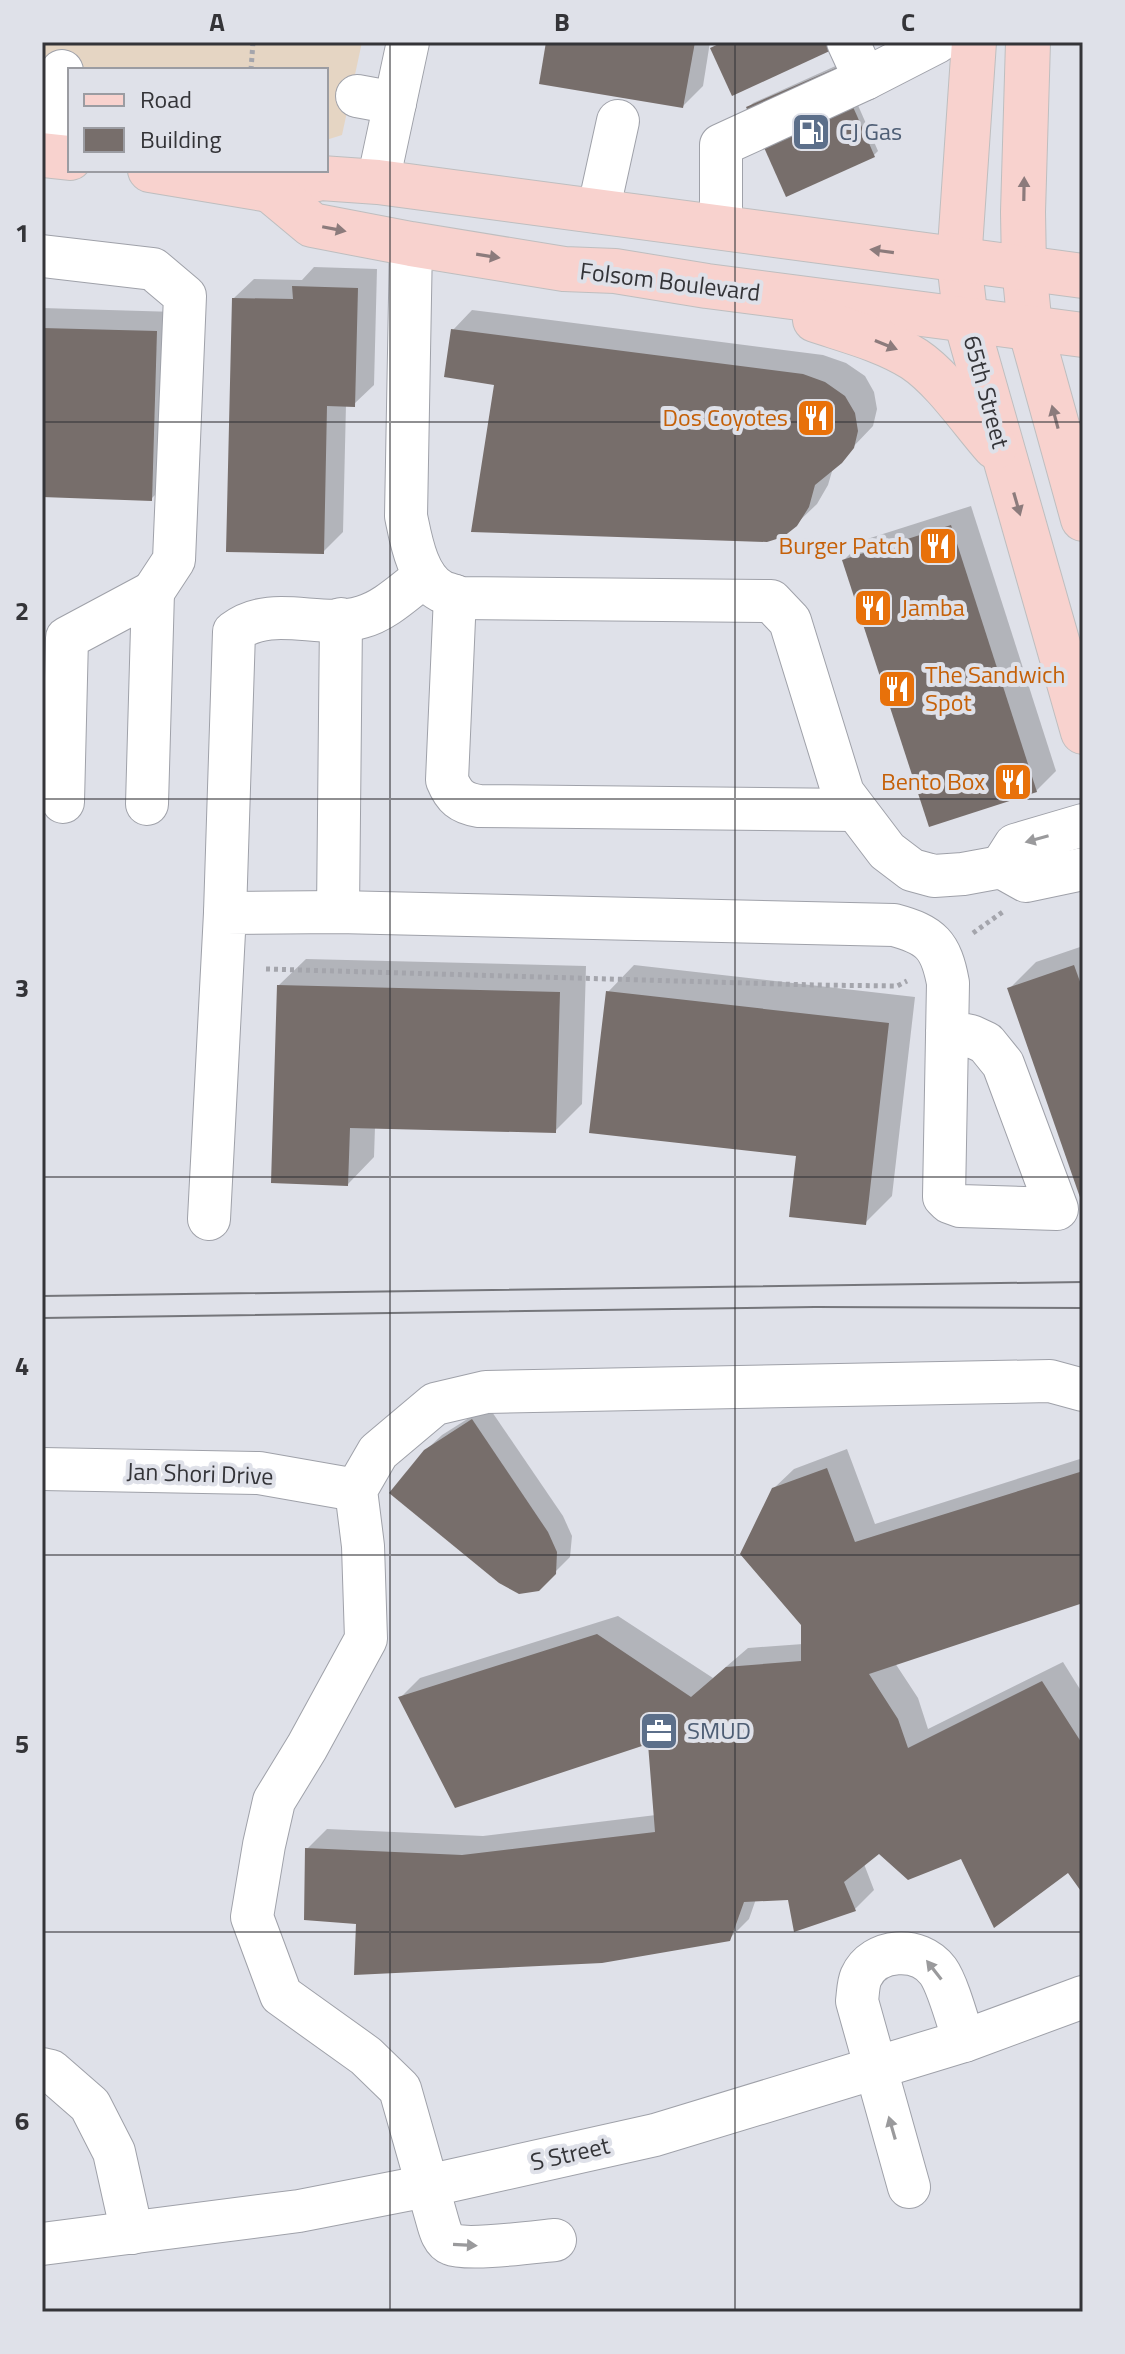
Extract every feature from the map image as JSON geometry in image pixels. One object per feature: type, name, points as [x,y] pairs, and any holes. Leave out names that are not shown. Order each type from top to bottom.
[{"type":"main road","name":"65th Street","points":[[974,42],[959,262],[966,321],[1083,732]]},
{"type":"main road","points":[[1028,42],[1024,267],[1030,328],[1083,519]]},
{"type":"main road","points":[[162,172],[270,190],[321,178],[378,182],[959,262],[1083,276]]},
{"type":"main road","name":"Folsom Boulevard","points":[[270,190],[312,225],[411,244],[564,269],[615,271],[763,294],[1083,335]]},
{"type":"main road","points":[[411,244],[419,222],[431,214],[556,227],[598,212]]},
{"type":"main road","points":[[763,294],[809,318],[893,347],[916,360],[1003,456]]},
{"type":"street","points":[[378,182],[376,100],[408,42]]},
{"type":"street","points":[[848,42],[865,79]]},
{"type":"street","points":[[721,228],[721,145],[865,79],[937,42]]},
{"type":"street","points":[[54,156],[62,71]]},
{"type":"street","points":[[598,212],[618,121]]},
{"type":"street","points":[[411,244],[406,516],[412,545],[440,586],[460,598],[771,601],[790,621],[843,793],[887,851],[912,870],[934,876],[1026,881],[1083,869]]},
{"type":"street","points":[[42,256],[153,269],[185,296],[174,560],[153,592],[67,638],[63,802]]},
{"type":"street","points":[[209,1219],[225,913],[234,632],[244,624],[261,618],[363,617],[440,586]]},
{"type":"street","points":[[440,586],[447,780],[453,795],[466,804],[855,810]]},
{"type":"street","points":[[147,804],[153,592]]},
{"type":"street","points":[[338,912],[341,619]]},
{"type":"street","points":[[932,946],[993,881],[1015,845],[1083,825]]},
{"type":"street","points":[[225,913],[338,912],[894,925],[932,946],[948,983],[947,1031]]},
{"type":"street","points":[[555,2240],[486,2246],[451,2244],[442,2236],[400,2089],[366,2056],[281,1995],[252,1917],[274,1801],[366,1639],[363,1546],[356,1490],[378,1452],[435,1404],[486,1392],[1050,1381],[1083,1390]]},
{"type":"street","name":"Jan Shori Drive","points":[[42,1469],[259,1473],[356,1490]]},
{"type":"street","points":[[909,2187],[857,2001],[860,1978],[875,1958],[903,1952],[925,1959],[932,1965],[939,1972],[964,2041]]},
{"type":"street","name":"S Street","points":[[42,2244],[299,2211],[655,2135],[964,2041],[1083,1997]]},
{"type":"street","points":[[42,2069],[51,2071],[90,2105],[114,2152],[132,2233]]},
{"type":"path","points":[[251,68],[253,42]]},
{"type":"path","points":[[266,969],[897,986],[921,976],[932,946],[979,927],[993,881]]},
{"type":"shaded area","points":[[42,42],[362,42],[342,135],[328,139],[328,68],[68,68],[68,72],[42,104]]},
{"type":"building","points":[[546,42],[695,42],[683,108],[539,84]]},
{"type":"building","points":[[723,42],[830,42],[834,49],[732,96],[710,48]]},
{"type":"building","name":"CJ Gas","points":[[836,68],[875,157],[786,197],[746,107]]},
{"type":"building","points":[[292,286],[358,288],[355,407],[327,406],[324,554],[226,552],[232,298],[293,299]]},
{"type":"building","points":[[42,328],[157,331],[152,501],[42,497]]},
{"type":"building","points":[[451,329],[803,374],[825,382],[845,396],[855,413],[858,431],[854,448],[842,463],[815,485],[809,507],[797,526],[783,537],[767,542],[471,532],[494,385],[444,377]]},
{"type":"building","points":[[951,525],[1037,792],[929,827],[842,560]]},
{"type":"building","points":[[1074,965],[1083,990],[1083,1206],[1007,988]]},
{"type":"building","points":[[277,985],[560,992],[556,1133],[350,1128],[348,1186],[271,1183]]},
{"type":"building","points":[[606,991],[889,1023],[866,1225],[789,1217],[796,1156],[589,1133]]},
{"type":"building","points":[[472,1419],[548,1532],[557,1552],[556,1574],[539,1591],[519,1594],[499,1583],[389,1493],[424,1450]]},
{"type":"building","name":"SMUD","points":[[827,1468],[855,1542],[1083,1471],[1083,1603],[869,1674],[898,1719],[908,1748],[1042,1681],[1083,1745],[1083,1894],[1068,1873],[994,1928],[961,1859],[908,1880],[879,1854],[844,1882],[856,1911],[794,1932],[788,1900],[744,1902],[730,1941],[602,1963],[354,1975],[356,1924],[304,1920],[305,1848],[462,1855],[655,1832],[648,1744],[455,1808],[398,1697],[597,1634],[691,1697],[726,1667],[801,1661],[801,1625],[740,1554],[772,1488]]},
{"type":"tram line","points":[[42,1296],[1083,1282]]},
{"type":"tram line","points":[[42,1318],[815,1307],[1083,1308]]},
{"type":"place","name":"CJ Gas","points":[[811,132]]},
{"type":"place","name":"Dos Coyotes","points":[[816,418]]},
{"type":"place","name":"Burger Patch","points":[[938,546]]},
{"type":"place","name":"Jamba","points":[[873,608]]},
{"type":"place","name":"The Sandwich Spot","points":[[897,689]]},
{"type":"place","name":"Bento Box","points":[[1013,782]]},
{"type":"place","name":"SMUD","points":[[659,1731]]}]
